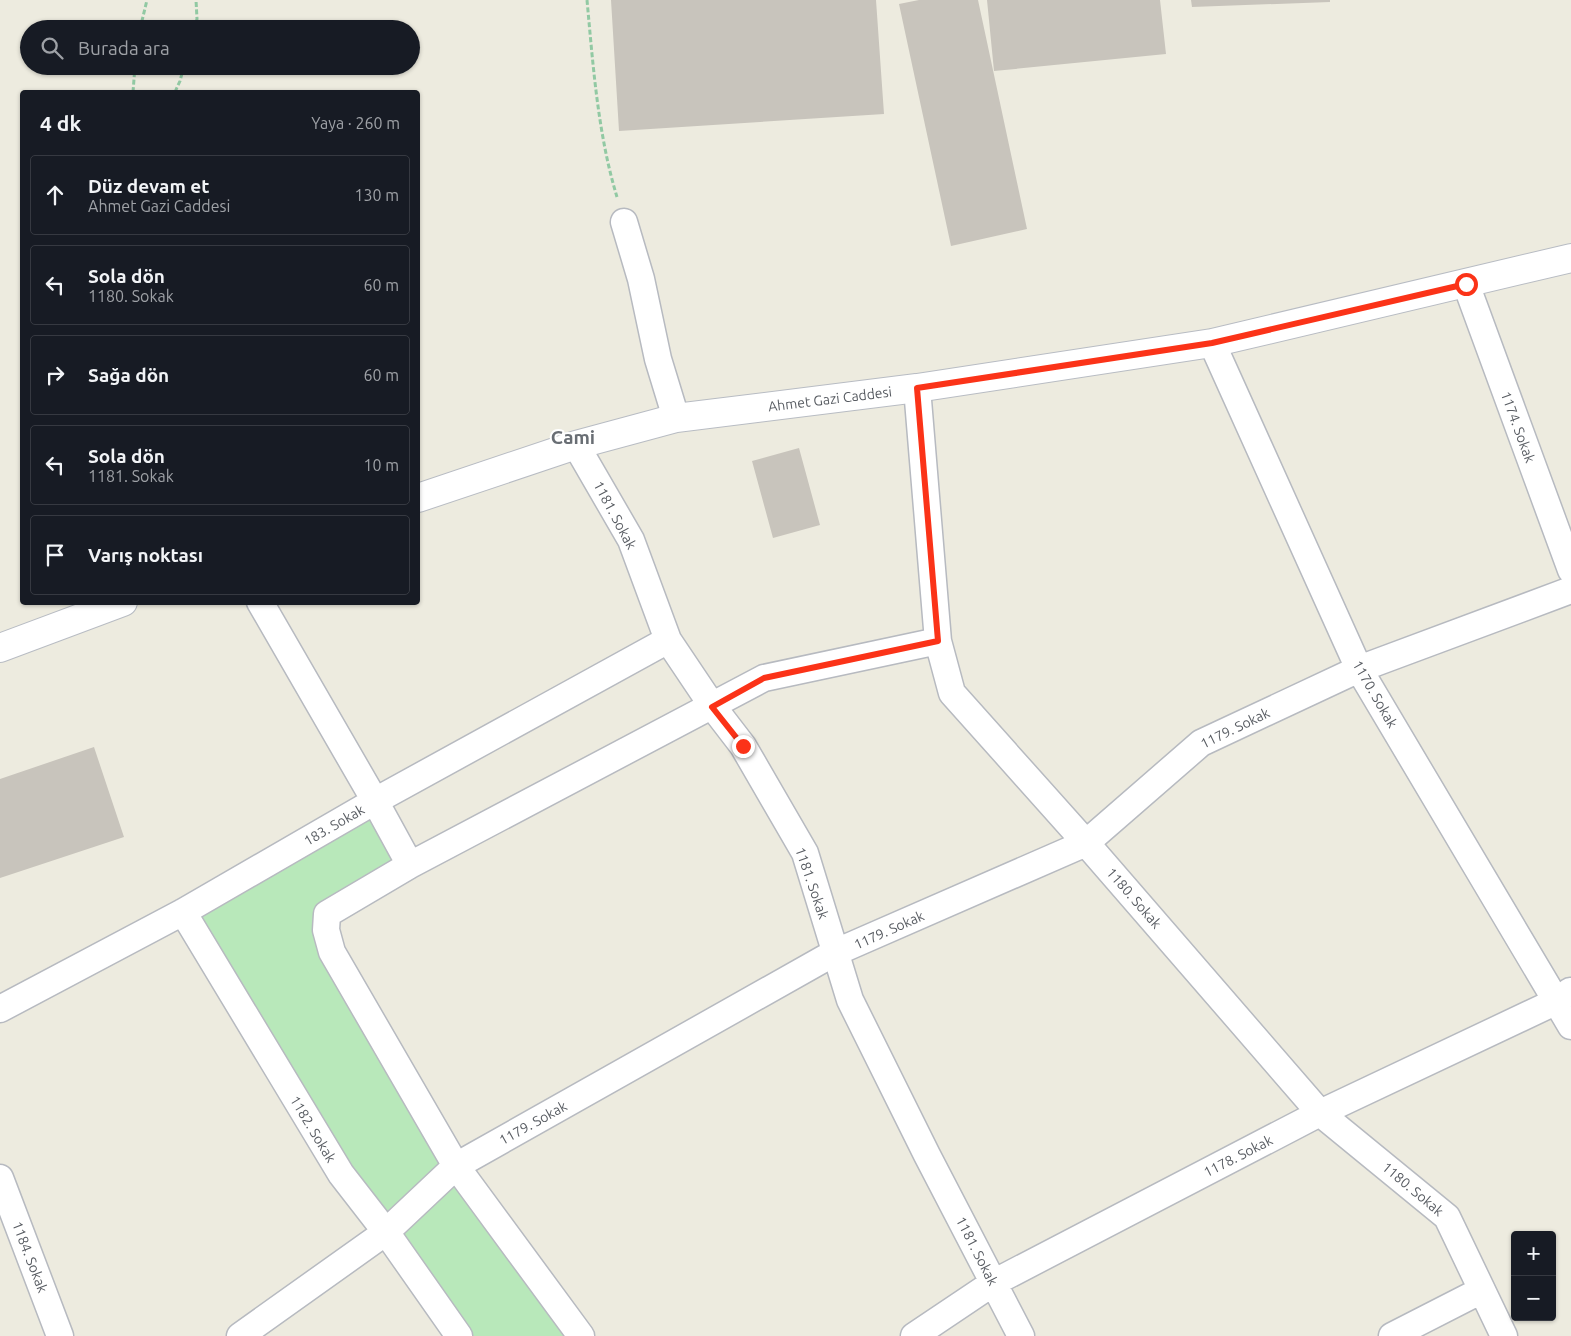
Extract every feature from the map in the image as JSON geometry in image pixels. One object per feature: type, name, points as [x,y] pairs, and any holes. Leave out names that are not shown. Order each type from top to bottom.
[{"type":"street","points":[[624,222],[641,279],[658,359],[676,418]]},
{"type":"street","name":"Ahmet Gazi Caddesi","points":[[420,497],[576,445],[676,418],[917,388],[1212,343],[1571,258]]},
{"type":"street","name":"1174. Sokak","points":[[1466,284],[1571,570]]},
{"type":"street","name":"1170. Sokak","points":[[1212,343],[1359,669],[1564,996],[1571,1026]]},
{"type":"street","name":"1180. Sokak","points":[[917,388],[938,641],[952,693],[1086,843],[1320,1113],[1447,1217],[1504,1336]]},
{"type":"street","name":"1181. Sokak","points":[[576,445],[631,540],[668,640],[712,707],[743,746],[805,853],[834,953],[850,1000],[927,1155],[1021,1336]]},
{"type":"street","name":"1179. Sokak","points":[[240,1336],[386,1232],[456,1166],[834,953],[1086,843],[1201,743],[1359,669],[1571,590]]},
{"type":"street","points":[[0,648],[115,605]]},
{"type":"street","points":[[262,605],[375,801],[410,866]]},
{"type":"street","name":"183. Sokak","points":[[0,1009],[183,912],[375,801],[668,640]]},
{"type":"street","points":[[582,1336],[456,1166],[332,952],[326,930],[327,914],[410,866],[764,678],[938,641]]},
{"type":"street","name":"1182. Sokak","points":[[183,912],[341,1174],[386,1232],[459,1336]]},
{"type":"street","name":"1178. Sokak","points":[[914,1336],[993,1283],[1320,1113],[1564,996]]},
{"type":"street","name":"1184. Sokak","points":[[0,1178],[60,1336]]},
{"type":"street","points":[[1392,1336],[1482,1290]]},
{"type":"path","points":[[142,20],[147,0]]},
{"type":"path","points":[[196,0],[196,20]]},
{"type":"path","points":[[587,0],[608,170],[624,222]]},
{"type":"path","points":[[133,90],[134,75]]},
{"type":"path","points":[[176,90],[181,75]]},
{"type":"green space","points":[[375,801],[410,865],[327,914],[332,952],[581,1336],[459,1336],[183,912]]},
{"type":"building","points":[[611,0],[876,0],[884,114],[619,131]]},
{"type":"building","points":[[919,0],[978,0],[1027,229],[951,246],[899,4]]},
{"type":"building","points":[[987,0],[1160,0],[1166,54],[994,71]]},
{"type":"building","points":[[1191,0],[1330,0],[1330,2],[1192,7]]},
{"type":"building","points":[[799,448],[820,525],[773,538],[752,461]]},
{"type":"building","points":[[94,747],[124,837],[0,878],[0,779]]},
{"type":"district","name":"Cami","points":[[573,437]]},
{"type":"route","points":[[743,746],[712,707],[764,678],[938,641],[917,388],[1212,343],[1466,284]]}]
